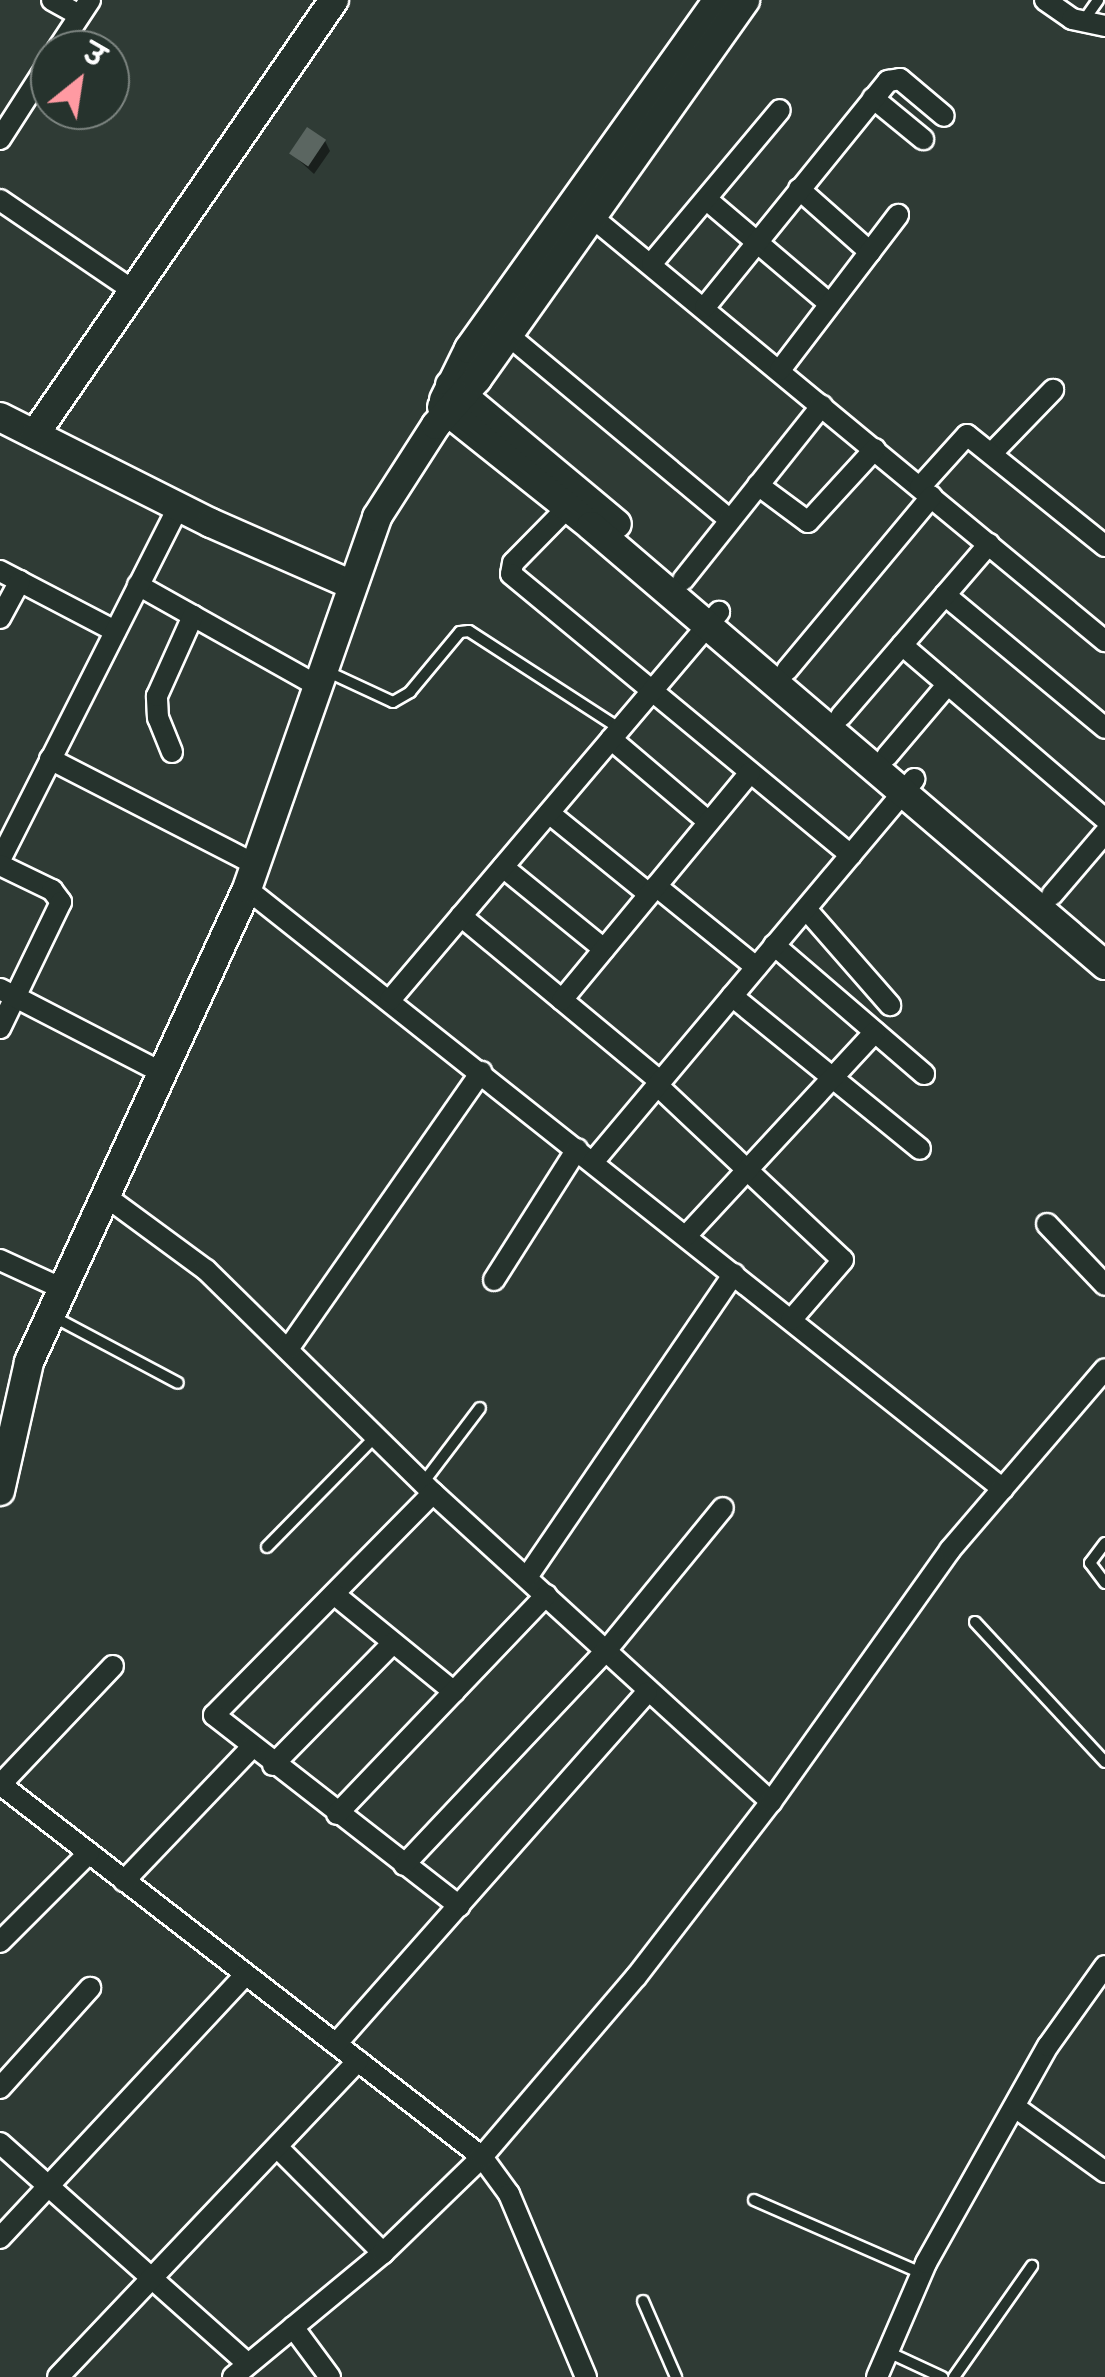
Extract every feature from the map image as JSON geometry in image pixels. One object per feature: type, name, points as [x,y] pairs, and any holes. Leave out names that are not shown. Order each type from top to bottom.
[{"type":"street","points":[[52,0],[84,7],[70,30]]},
{"type":"street","points":[[35,434],[334,0]]},
{"type":"street","points":[[448,405],[508,335],[718,0]]},
{"type":"street","points":[[0,1491],[29,1362],[60,1288],[165,1074],[252,877],[377,517],[448,405],[584,210],[745,0]]},
{"type":"street","points":[[1044,0],[1082,23],[1105,26]]},
{"type":"street","points":[[705,307],[874,98],[895,78],[944,116]]},
{"type":"street","points":[[0,139],[30,92]]},
{"type":"street","points":[[874,98],[924,139]]},
{"type":"street","points":[[652,263],[780,110]]},
{"type":"street","points":[[799,189],[870,252]]},
{"type":"street","points":[[706,199],[830,304]]},
{"type":"street","points":[[0,200],[134,291]]},
{"type":"street","points":[[584,210],[1105,641]]},
{"type":"street","points":[[780,370],[898,215]]},
{"type":"street","points":[[508,335],[730,520]]},
{"type":"street","points":[[992,453],[1053,390]]},
{"type":"street","points":[[448,405],[568,507],[787,670],[887,756],[908,786],[1052,895],[1103,954]]},
{"type":"street","points":[[448,405],[683,580],[713,618],[1103,954]]},
{"type":"street","points":[[683,580],[822,405]]},
{"type":"street","points":[[0,416],[178,507],[352,585]]},
{"type":"street","points":[[787,670],[926,492],[963,436],[992,453],[1102,539]]},
{"type":"street","points":[[758,485],[808,522],[875,449]]},
{"type":"street","points":[[0,1028],[8,993],[61,902],[52,890],[1,855],[178,507]]},
{"type":"street","points":[[568,507],[514,564],[512,574],[851,855]]},
{"type":"street","points":[[841,716],[989,544]]},
{"type":"street","points":[[0,571],[115,631]]},
{"type":"street","points":[[0,618],[20,581]]},
{"type":"street","points":[[138,585],[321,678]]},
{"type":"street","points":[[945,596],[1105,728]]},
{"type":"street","points":[[172,752],[158,718],[157,696],[194,616]]},
{"type":"street","points":[[390,1000],[713,618]]},
{"type":"street","points":[[902,645],[1105,819]]},
{"type":"street","points":[[887,756],[948,684]]},
{"type":"street","points":[[616,734],[709,822]]},
{"type":"street","points":[[50,759],[252,877],[390,1000],[1003,1489]]},
{"type":"street","points":[[562,1000],[750,773]]},
{"type":"street","points":[[494,1280],[585,1155],[659,1083],[908,786]]},
{"type":"street","points":[[548,813],[756,967]]},
{"type":"street","points":[[1052,895],[1105,833]]},
{"type":"street","points":[[503,866],[604,949]]},
{"type":"street","points":[[806,908],[890,1006]]},
{"type":"street","points":[[461,916],[659,1083],[844,1260],[792,1320]]},
{"type":"street","points":[[774,946],[924,1074]]},
{"type":"street","points":[[8,993],[165,1074]]},
{"type":"street","points":[[732,996],[920,1149]]},
{"type":"street","points":[[686,1236],[875,1032]]},
{"type":"street","points":[[288,1348],[481,1072]]},
{"type":"street","points":[[104,1195],[206,1270],[428,1488],[647,1693],[771,1802]]},
{"type":"street","points":[[1047,1224],[1105,1285]]},
{"type":"street","points":[[0,1260],[60,1288]]},
{"type":"street","points":[[527,1577],[734,1274]]},
{"type":"street","points":[[0,2144],[153,2280],[240,2370],[383,2253],[482,2157],[636,1977],[771,1802],[950,1550],[1105,1369]]},
{"type":"street","points":[[428,1488],[334,1594],[214,1715],[251,1748],[459,1906]]},
{"type":"street","points":[[404,1864],[605,1652],[724,1508]]},
{"type":"street","points":[[334,1594],[454,1692]]},
{"type":"street","points":[[337,1814],[546,1596]]},
{"type":"street","points":[[273,1765],[393,1643]]},
{"type":"street","points":[[113,1666],[0,1785],[482,2157],[508,2194],[586,2377]]},
{"type":"street","points":[[336,2044],[647,1693]]},
{"type":"street","points":[[124,1882],[251,1748]]},
{"type":"street","points":[[0,1942],[89,1853]]},
{"type":"street","points":[[877,2377],[922,2274],[1014,2106],[1105,1966]]},
{"type":"street","points":[[0,2238],[245,1975]]},
{"type":"street","points":[[0,2088],[90,1988]]},
{"type":"street","points":[[58,2377],[358,2061]]},
{"type":"street","points":[[1014,2106],[1105,2172]]},
{"type":"street","points":[[277,2147],[383,2253]]},
{"type":"street","points":[[293,2327],[330,2377]]},
{"type":"lane","points":[[1082,23],[1098,0]]},
{"type":"lane","points":[[321,678],[393,702],[410,692],[460,632],[468,631],[616,734]]},
{"type":"lane","points":[[48,1314],[178,1383]]},
{"type":"lane","points":[[428,1488],[480,1408]]},
{"type":"lane","points":[[268,1547],[377,1435]]},
{"type":"lane","points":[[1105,1543],[1090,1563],[1105,1583]]},
{"type":"lane","points":[[975,1622],[1105,1762]]},
{"type":"lane","points":[[754,2200],[922,2274]]},
{"type":"lane","points":[[954,2377],[1032,2266]]},
{"type":"lane","points":[[642,2300],[676,2377]]},
{"type":"lane","points":[[887,2352],[938,2376]]},
{"type":"building","points":[[307,127],[326,140],[308,166],[289,154]]}]
